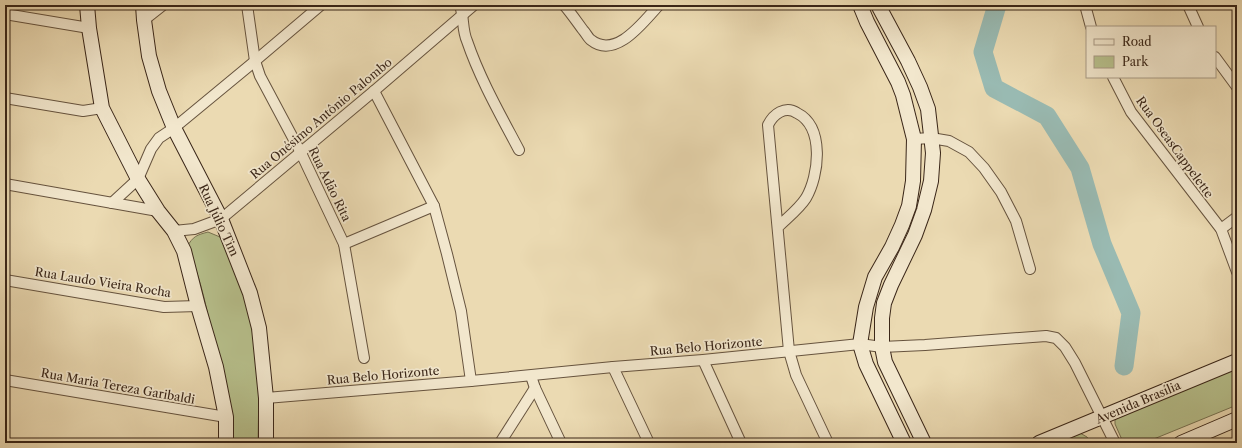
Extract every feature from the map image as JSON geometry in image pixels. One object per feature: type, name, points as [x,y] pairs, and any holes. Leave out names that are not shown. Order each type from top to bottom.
[{"type":"main road","points":[[87,5],[89,28],[102,108],[138,179],[158,211],[174,231],[184,251],[216,367],[226,417],[226,443]]},
{"type":"main road","name":"Rua Júlio Tim","points":[[143,5],[149,56],[159,91],[174,128],[221,219],[250,293],[259,328],[266,398],[266,443]]},
{"type":"main road","points":[[860,5],[867,22],[898,82],[903,95],[914,139],[913,181],[909,206],[892,247],[875,277],[866,307],[860,344],[866,364],[904,443]]},
{"type":"main road","points":[[878,5],[920,87],[928,109],[933,153],[931,181],[924,210],[915,235],[898,268],[884,303],[882,318],[882,347],[885,362],[924,443]]},
{"type":"main road","name":"Avenida Brasília","points":[[1039,443],[1237,361]]},
{"type":"main road","points":[[1180,443],[1237,419]]},
{"type":"street","points":[[144,20],[163,5]]},
{"type":"street","name":"Rua Adão Rita","points":[[247,5],[255,61],[260,76],[301,152],[344,244],[364,358]]},
{"type":"street","points":[[112,203],[138,179],[147,158],[159,138],[174,128],[320,5]]},
{"type":"street","name":"Rua Onésimo Antônio Palombo","points":[[174,231],[194,229],[221,219],[374,91],[461,9],[474,5]]},
{"type":"street","points":[[564,5],[591,40],[600,45],[612,45],[623,41],[640,26],[659,5]]},
{"type":"street","points":[[1085,5],[1091,26]]},
{"type":"street","points":[[1188,5],[1198,26]]},
{"type":"street","points":[[461,9],[466,40],[490,95],[519,150]]},
{"type":"street","points":[[5,14],[89,28]]},
{"type":"street","points":[[1216,59],[1237,87]]},
{"type":"street","name":"Rua OseasCappelette","points":[[1114,78],[1131,112],[1221,229],[1237,272]]},
{"type":"street","points":[[374,91],[434,206],[461,311],[471,381]]},
{"type":"street","points":[[5,98],[83,111],[102,108]]},
{"type":"street","points":[[778,227],[800,206],[805,199],[816,173],[817,144],[813,130],[803,116],[789,109],[776,114],[770,119],[768,125],[789,351],[796,375],[828,443]]},
{"type":"street","points":[[914,139],[931,138],[949,141],[969,152],[984,168],[1001,192],[1016,221],[1030,269]]},
{"type":"street","points":[[5,184],[158,211]]},
{"type":"street","points":[[344,244],[434,206]]},
{"type":"street","points":[[1221,229],[1237,217]]},
{"type":"street","name":"Rua Laudo Vieira Rocha","points":[[5,280],[164,307],[198,306]]},
{"type":"street","name":"Rua Belo Horizonte","points":[[266,398],[531,376],[860,344],[882,347],[1046,336],[1056,338],[1065,347],[1075,363],[1102,417]]},
{"type":"street","points":[[703,360],[741,443]]},
{"type":"street","points":[[613,367],[649,443]]},
{"type":"street","points":[[531,376],[535,388],[561,443]]},
{"type":"street","name":"Rua Maria Tereza Garibaldi","points":[[5,380],[226,417]]},
{"type":"street","points":[[500,443],[535,388]]},
{"type":"street","points":[[1102,417],[1114,443]]},
{"type":"green space","points":[[208,232],[220,237],[230,256],[244,292],[252,328],[259,386],[258,443],[230,443],[228,419],[220,373],[207,311],[197,272],[187,247],[191,240],[196,236]]},
{"type":"green space","points":[[1237,367],[1237,405],[1144,443],[1123,442],[1115,424],[1115,416]]},
{"type":"green space","points":[[1080,433],[1087,437],[1091,443],[1043,443]]},
{"type":"waterway","points":[[997,5],[983,52],[994,88],[1047,116],[1080,168],[1102,244],[1131,313],[1124,366]]}]
